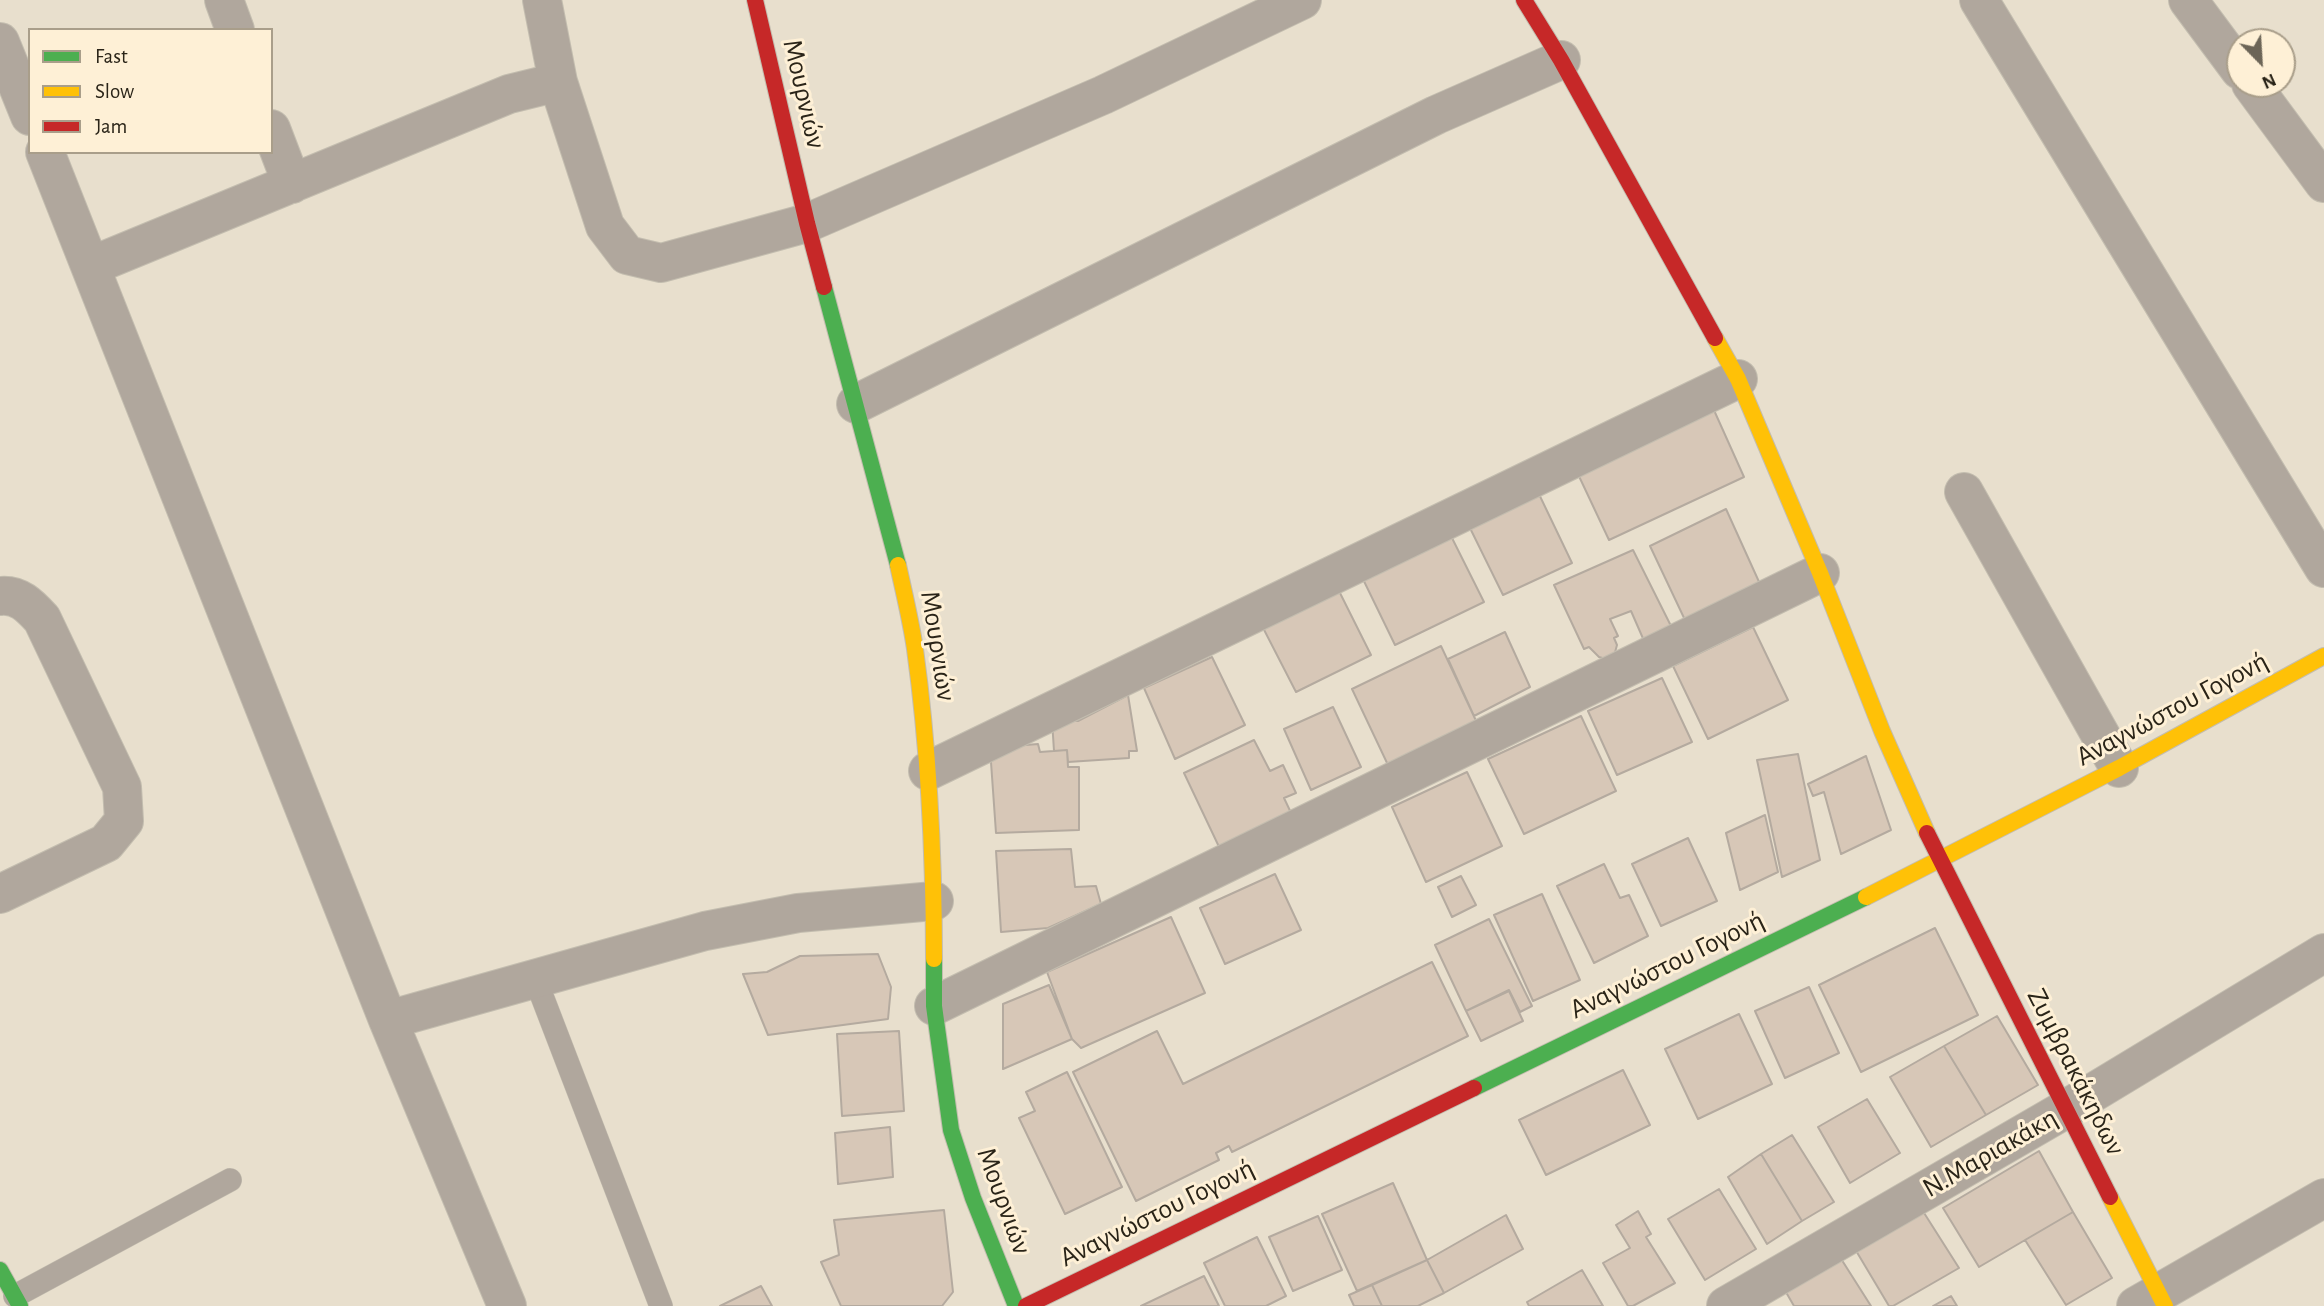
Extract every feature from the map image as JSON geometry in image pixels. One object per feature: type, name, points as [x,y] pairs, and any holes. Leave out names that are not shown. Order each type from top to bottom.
[{"type":"main road","name":"Μουρνιών","points":[[755,0],[807,223],[892,537],[915,647],[928,771],[934,901],[934,1006],[951,1130],[973,1198],[1016,1306]]},
{"type":"main road","name":"Ζυμβρακάκηδων","points":[[1524,0],[1561,60],[1738,379],[1820,573],[1881,731],[1940,861],[2066,1109],[2153,1302]]},
{"type":"main road","name":"Αναγνώστου Γογονή","points":[[1026,1306],[1940,861],[2119,768],[2324,656]]},
{"type":"main road","points":[[0,1270],[17,1301]]},
{"type":"street","points":[[224,0],[234,28]]},
{"type":"street","points":[[542,0],[558,82],[605,226],[627,255],[661,264],[807,223],[1103,95],[1302,0]]},
{"type":"street","points":[[1979,0],[2324,568]]},
{"type":"street","points":[[2188,0],[2226,51]]},
{"type":"street","points":[[1,49],[28,111]]},
{"type":"street","points":[[856,404],[1436,115],[1561,60]]},
{"type":"street","points":[[91,266],[509,94],[558,82]]},
{"type":"street","points":[[2260,98],[2324,183]]},
{"type":"street","points":[[273,134],[292,184]]},
{"type":"street","points":[[46,154],[388,1020],[507,1306]]},
{"type":"street","points":[[928,771],[1738,379]]},
{"type":"street","points":[[1964,492],[2119,768]]},
{"type":"street","points":[[934,1006],[1820,573]]},
{"type":"street","points":[[0,596],[11,594],[30,605],[43,619],[122,787],[124,821],[106,843],[0,894]]},
{"type":"street","points":[[388,1020],[705,931],[798,912],[934,901]]},
{"type":"street","name":"Ν.Μαριακάκη","points":[[1726,1306],[2066,1109],[2324,953]]},
{"type":"street","points":[[2153,1302],[2324,1198]]},
{"type":"lane","points":[[535,978],[661,1306]]},
{"type":"lane","points":[[17,1301],[230,1180]]},
{"type":"building","points":[[1713,408],[1744,477],[1609,540],[1577,472]]},
{"type":"building","points":[[1537,490],[1572,563],[1503,595],[1468,524]]},
{"type":"building","points":[[1726,509],[1760,584],[1685,620],[1650,546]]},
{"type":"building","points":[[1448,530],[1484,602],[1395,645],[1360,573]]},
{"type":"building","points":[[1633,550],[1673,630],[1645,643],[1631,611],[1610,619],[1618,636],[1614,638],[1617,645],[1614,656],[1606,659],[1599,657],[1589,647],[1584,649],[1554,585]]},
{"type":"building","points":[[1335,583],[1371,655],[1296,692],[1259,620]]},
{"type":"building","points":[[1753,627],[1788,700],[1708,739],[1673,666]]},
{"type":"building","points":[[1505,632],[1530,687],[1474,716],[1448,659]]},
{"type":"building","points":[[1441,646],[1478,725],[1388,765],[1352,689]]},
{"type":"building","points":[[1212,657],[1245,725],[1175,759],[1144,688]]},
{"type":"building","points":[[1662,678],[1692,742],[1617,775],[1588,711]]},
{"type":"building","points":[[1128,695],[1137,751],[1129,751],[1129,758],[1068,762],[1067,750],[1054,751],[1052,720],[1078,721]]},
{"type":"building","points":[[1333,707],[1361,767],[1311,790],[1284,729]]},
{"type":"building","points":[[1581,716],[1616,791],[1524,834],[1488,759]]},
{"type":"building","points":[[1254,740],[1270,771],[1283,765],[1296,793],[1284,798],[1293,817],[1221,851],[1184,773]]},
{"type":"building","points":[[1038,744],[1040,752],[1067,750],[1068,767],[1079,767],[1079,830],[996,833],[990,748]]},
{"type":"building","points":[[1798,754],[1820,860],[1782,877],[1757,760]]},
{"type":"building","points":[[1866,756],[1891,830],[1841,854],[1824,792],[1813,796],[1808,784]]},
{"type":"building","points":[[1467,772],[1502,846],[1426,882],[1392,807]]},
{"type":"building","points":[[1765,815],[1778,872],[1740,890],[1726,833]]},
{"type":"building","points":[[1688,838],[1717,901],[1661,926],[1632,864]]},
{"type":"building","points":[[1071,849],[1075,887],[1096,886],[1101,904],[1048,928],[1001,932],[996,851]]},
{"type":"building","points":[[1604,864],[1620,898],[1629,895],[1648,936],[1594,963],[1557,886]]},
{"type":"building","points":[[1275,874],[1301,930],[1225,964],[1200,908]]},
{"type":"building","points":[[1461,876],[1476,905],[1452,917],[1438,887]]},
{"type":"building","points":[[1542,894],[1580,980],[1533,1001],[1494,915]]},
{"type":"building","points":[[1171,917],[1205,993],[1081,1048],[1072,1039],[1047,972]]},
{"type":"building","points":[[1489,919],[1532,1006],[1520,1012],[1509,990],[1466,1011],[1435,945]]},
{"type":"building","points":[[1935,928],[1978,1015],[1861,1072],[1819,985]]},
{"type":"building","points":[[878,954],[891,987],[888,1019],[768,1035],[743,974],[767,972],[800,956]]},
{"type":"building","points":[[1432,962],[1468,1036],[1232,1152],[1229,1146],[1216,1153],[1219,1160],[1136,1201],[1073,1072],[1157,1031],[1183,1084]]},
{"type":"building","points":[[1049,985],[1072,1039],[1003,1069],[1003,1004]]},
{"type":"building","points":[[1809,987],[1839,1053],[1785,1078],[1755,1011]]},
{"type":"building","points":[[1509,991],[1523,1021],[1481,1041],[1466,1011]]},
{"type":"building","points":[[1739,1014],[1772,1084],[1698,1119],[1665,1049]]},
{"type":"building","points":[[1997,1016],[2038,1085],[1986,1115],[1944,1046]]},
{"type":"building","points":[[899,1031],[904,1111],[842,1116],[837,1034]]},
{"type":"building","points":[[1944,1046],[1986,1115],[1931,1147],[1890,1077]]},
{"type":"building","points":[[1623,1070],[1650,1125],[1546,1175],[1519,1120]]},
{"type":"building","points":[[1067,1072],[1122,1187],[1065,1214],[1019,1118],[1035,1111],[1026,1092]]},
{"type":"building","points":[[1867,1099],[1900,1153],[1850,1183],[1818,1127]]},
{"type":"building","points":[[890,1127],[893,1177],[838,1184],[835,1133]]},
{"type":"building","points":[[1792,1135],[1834,1202],[1802,1221],[1761,1154]]},
{"type":"building","points":[[2039,1151],[2073,1212],[1979,1267],[1943,1208]]},
{"type":"building","points":[[1761,1154],[1802,1221],[1767,1244],[1728,1177]]},
{"type":"building","points":[[1393,1183],[1427,1260],[1357,1291],[1322,1214]]},
{"type":"building","points":[[1719,1189],[1756,1249],[1705,1280],[1668,1219]]},
{"type":"building","points":[[1919,1205],[1959,1268],[1889,1306],[1852,1244]]},
{"type":"building","points":[[944,1210],[953,1292],[942,1306],[841,1306],[821,1262],[839,1255],[834,1220]]},
{"type":"building","points":[[1638,1211],[1651,1234],[1646,1237],[1675,1283],[1633,1306],[1628,1306],[1603,1263],[1630,1248],[1616,1225]]},
{"type":"building","points":[[2073,1212],[2112,1278],[2066,1305],[2025,1240]]},
{"type":"building","points":[[1506,1215],[1523,1249],[1444,1293],[1427,1260]]},
{"type":"building","points":[[1318,1216],[1342,1270],[1293,1291],[1269,1237]]},
{"type":"building","points":[[1257,1237],[1286,1296],[1266,1306],[1225,1306],[1204,1263]]},
{"type":"building","points":[[1838,1254],[1871,1306],[1794,1306],[1783,1287]]},
{"type":"building","points":[[1427,1260],[1444,1293],[1418,1306],[1382,1306],[1372,1285]]},
{"type":"building","points":[[1582,1270],[1603,1306],[1529,1306],[1527,1302]]},
{"type":"building","points":[[1204,1276],[1219,1306],[1141,1306]]},
{"type":"building","points":[[1372,1285],[1382,1306],[1354,1306],[1349,1295]]},
{"type":"building","points":[[761,1286],[772,1306],[720,1306]]},
{"type":"building","points":[[1951,1296],[1957,1306],[1933,1306]]},
{"type":"traffic: fast","points":[[824,287],[898,565]]},
{"type":"traffic: fast","points":[[1474,1088],[1866,897]]},
{"type":"traffic: fast","points":[[934,959],[934,1006],[951,1130],[973,1198],[1016,1306]]},
{"type":"traffic: fast","points":[[0,1270],[20,1306]]},
{"type":"traffic: slow","points":[[1715,338],[1738,379],[1820,573],[1882,731],[1927,833]]},
{"type":"traffic: slow","points":[[898,565],[913,638],[924,726],[932,843],[934,959]]},
{"type":"traffic: slow","points":[[1866,897],[2119,768],[2324,656]]},
{"type":"traffic: slow","points":[[2110,1197],[2165,1306]]},
{"type":"traffic: jam","points":[[755,0],[824,287]]},
{"type":"traffic: jam","points":[[1524,0],[1561,60],[1715,338]]},
{"type":"traffic: jam","points":[[1927,833],[2110,1197]]},
{"type":"traffic: jam","points":[[1026,1306],[1474,1088]]}]
